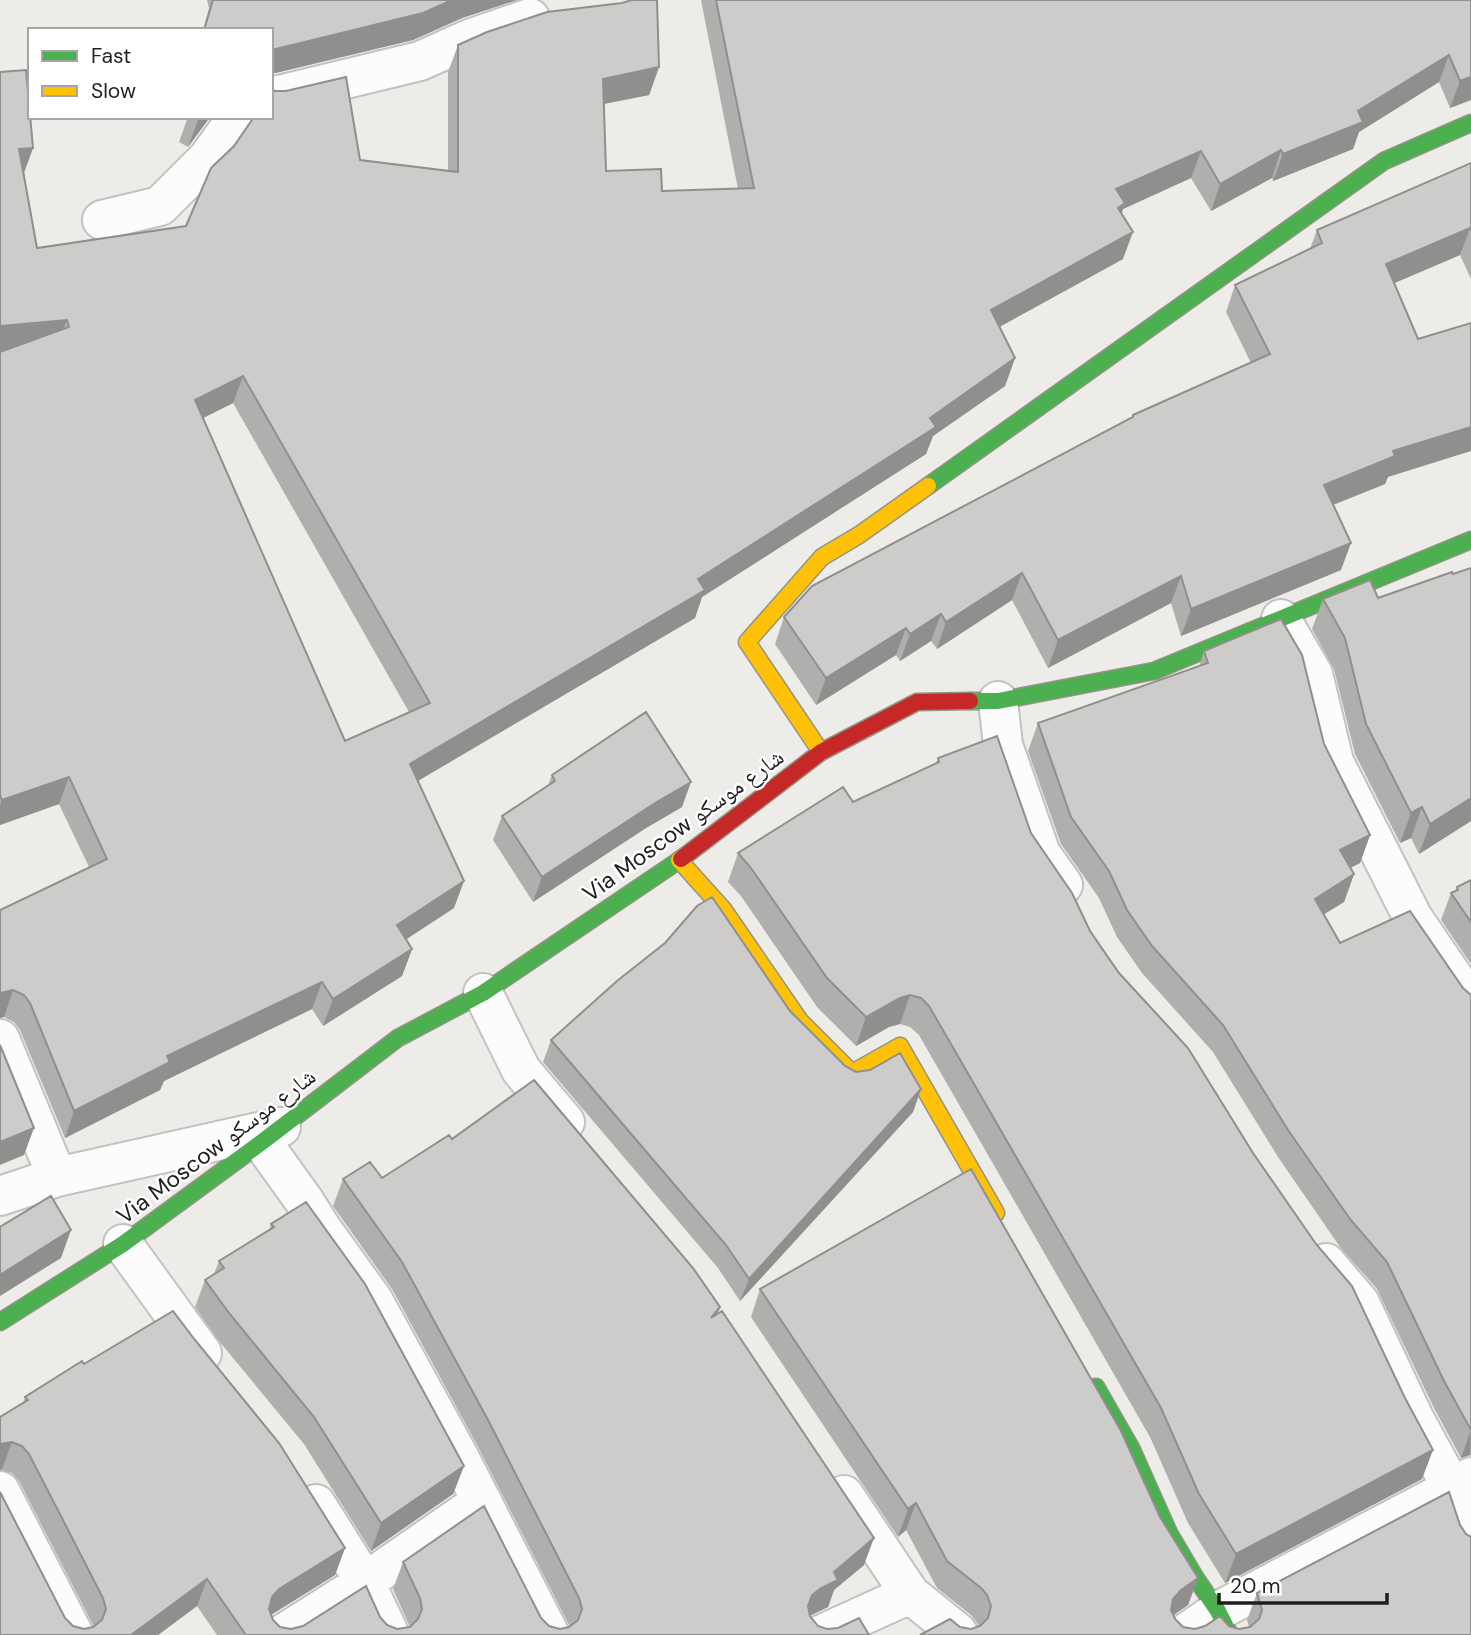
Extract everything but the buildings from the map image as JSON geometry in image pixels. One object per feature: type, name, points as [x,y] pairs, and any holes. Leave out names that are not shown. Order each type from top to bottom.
[{"type":"street","points":[[273,96],[383,72],[420,61],[481,35],[531,18],[557,14]]},
{"type":"street","points":[[102,220],[160,206],[208,158],[238,119]]},
{"type":"street","points":[[821,752],[747,642],[822,557],[859,535],[1384,161],[1471,123]]},
{"type":"street","name":"Via Moscow شارع موسكو","points":[[0,1322],[123,1244],[398,1038],[483,993],[679,860],[821,752],[917,702],[998,701],[1154,671],[1471,540]]},
{"type":"street","points":[[1281,619],[1314,674],[1334,762],[1413,918],[1471,1003]]},
{"type":"street","points":[[998,701],[1003,745],[1041,854],[1081,911]]},
{"type":"street","points":[[679,860],[723,909],[800,1021],[852,1073],[900,1046],[1002,1223]]},
{"type":"street","points":[[483,993],[521,1070],[588,1150]]},
{"type":"street","points":[[0,1039],[57,1177]]},
{"type":"street","points":[[0,1196],[57,1177],[272,1134],[305,1202],[373,1300],[550,1635]]},
{"type":"street","points":[[1307,1237],[1360,1303],[1415,1418],[1462,1483],[1471,1546]]},
{"type":"street","points":[[123,1244],[219,1374]]},
{"type":"street","points":[[1090,1377],[1131,1448],[1169,1533],[1224,1623]]},
{"type":"street","points":[[825,1467],[910,1594],[959,1635]]},
{"type":"street","points":[[302,1480],[365,1582],[390,1635]]},
{"type":"street","points":[[1183,1635],[1224,1623],[1462,1483]]},
{"type":"street","points":[[0,1491],[74,1635]]},
{"type":"street","points":[[281,1635],[365,1582],[482,1502]]},
{"type":"street","points":[[820,1635],[910,1594]]},
{"type":"traffic: fast","points":[[928,486],[1384,161],[1471,123]]},
{"type":"traffic: fast","points":[[970,701],[998,701],[1154,671],[1471,540]]},
{"type":"traffic: fast","points":[[0,1322],[123,1244],[398,1038],[483,993],[681,859]]},
{"type":"traffic: fast","points":[[1096,1387],[1131,1448],[1169,1533],[1230,1635]]},
{"type":"traffic: slow","points":[[821,752],[747,642],[822,557],[859,535],[928,486]]},
{"type":"traffic: slow","points":[[679,860],[723,909],[800,1021],[852,1073],[900,1046],[996,1213]]},
{"type":"traffic: jam","points":[[681,859],[821,752],[917,702],[970,701]]}]
